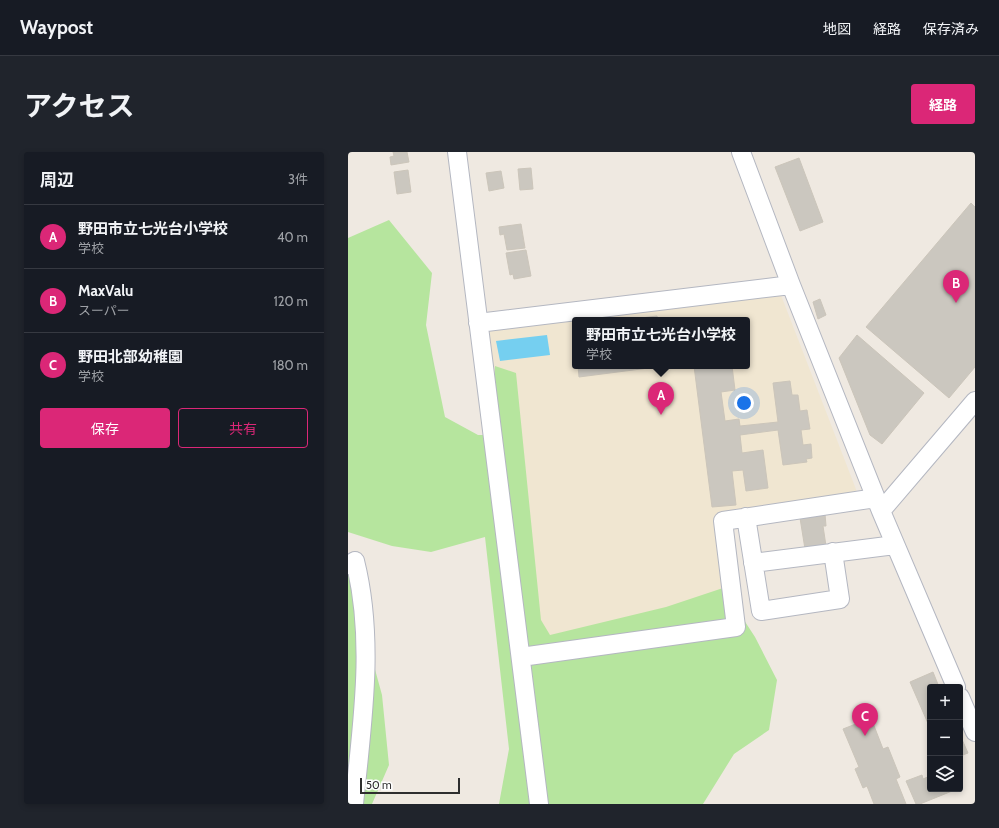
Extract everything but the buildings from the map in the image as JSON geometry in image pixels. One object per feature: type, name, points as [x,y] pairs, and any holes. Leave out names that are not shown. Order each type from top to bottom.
[{"type":"street","points":[[457,152],[539,804]]},
{"type":"street","points":[[741,152],[791,285],[878,505],[955,684]]},
{"type":"street","points":[[478,323],[791,285]]},
{"type":"street","points":[[521,657],[736,627],[723,521],[746,517],[878,505],[975,401]]},
{"type":"street","points":[[746,517],[761,611],[840,599],[833,552]]},
{"type":"street","points":[[753,563],[895,545]]},
{"type":"street","points":[[348,565],[355,561],[359,577],[366,671],[354,804]]},
{"type":"street","points":[[963,704],[975,732]]},
{"type":"shaded area","points":[[779,290],[859,497],[716,517],[730,621],[531,652],[487,328]]},
{"type":"green space","points":[[389,220],[432,273],[426,325],[445,417],[478,435],[492,435],[495,366],[516,373],[541,620],[550,635],[666,607],[723,588],[755,637],[777,680],[769,730],[734,754],[703,804],[499,804],[509,749],[485,537],[431,552],[392,546],[348,532],[348,238]]},
{"type":"green space","points":[[348,571],[382,695],[389,765],[372,804],[348,804]]},
{"type":"water","points":[[547,335],[550,355],[500,361],[496,341]]},
{"type":"place","name":"MaxValu","points":[[956,303]]},
{"type":"place","name":"野田市立七光台小学校","points":[[661,415]]},
{"type":"place","name":"野田北部幼稚園","points":[[865,736]]}]
